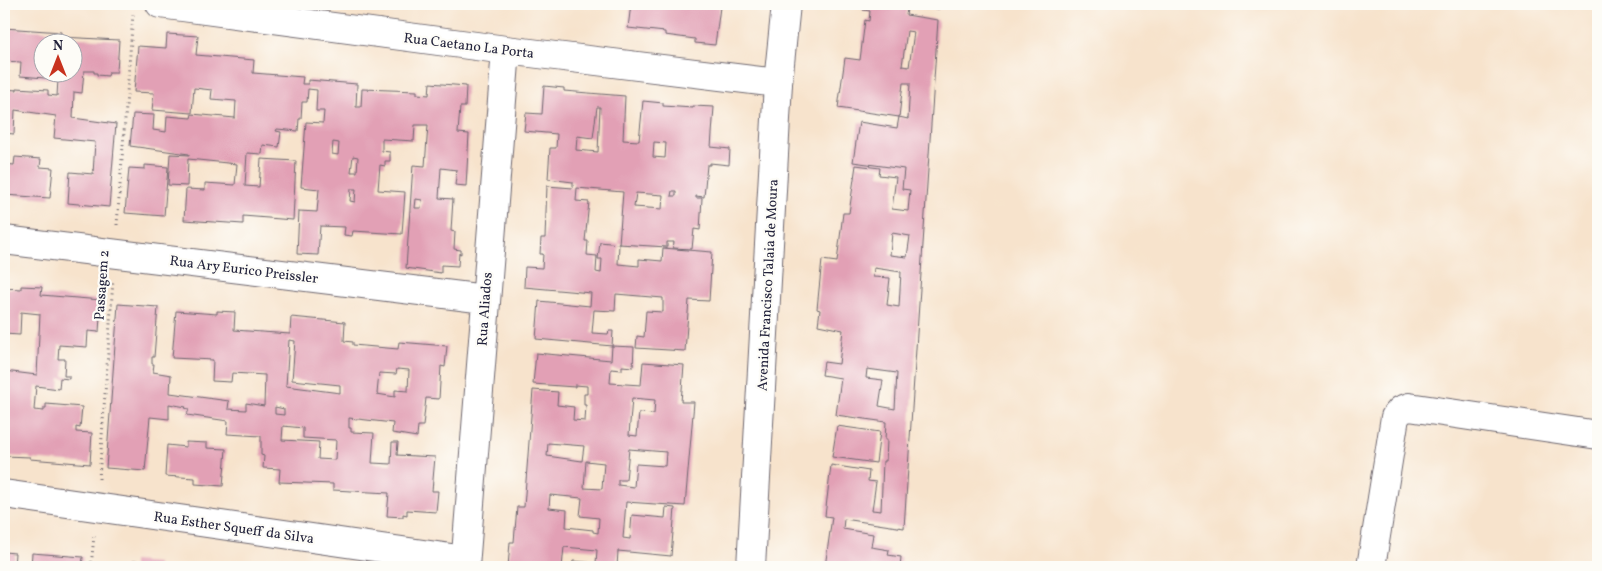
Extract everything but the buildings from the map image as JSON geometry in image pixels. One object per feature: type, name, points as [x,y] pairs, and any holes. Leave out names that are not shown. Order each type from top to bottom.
[{"type":"street","name":"Rua Caetano La Porta","points":[[160,4],[778,84]]},
{"type":"street","name":"Avenida Francisco Talaia de Moura","points":[[751,567],[778,84],[786,4]]},
{"type":"street","name":"Rua Aliados","points":[[465,564],[506,50]]},
{"type":"street","name":"Rua Ary Eurico Preissler","points":[[4,240],[485,299]]},
{"type":"street","points":[[1371,567],[1394,417],[1402,410],[1409,407],[1598,436]]},
{"type":"street","name":"Rua Esther Squeff da Silva","points":[[4,494],[465,564]]},
{"type":"path","name":"Passagem 2","points":[[91,567],[97,508],[133,13]]}]
